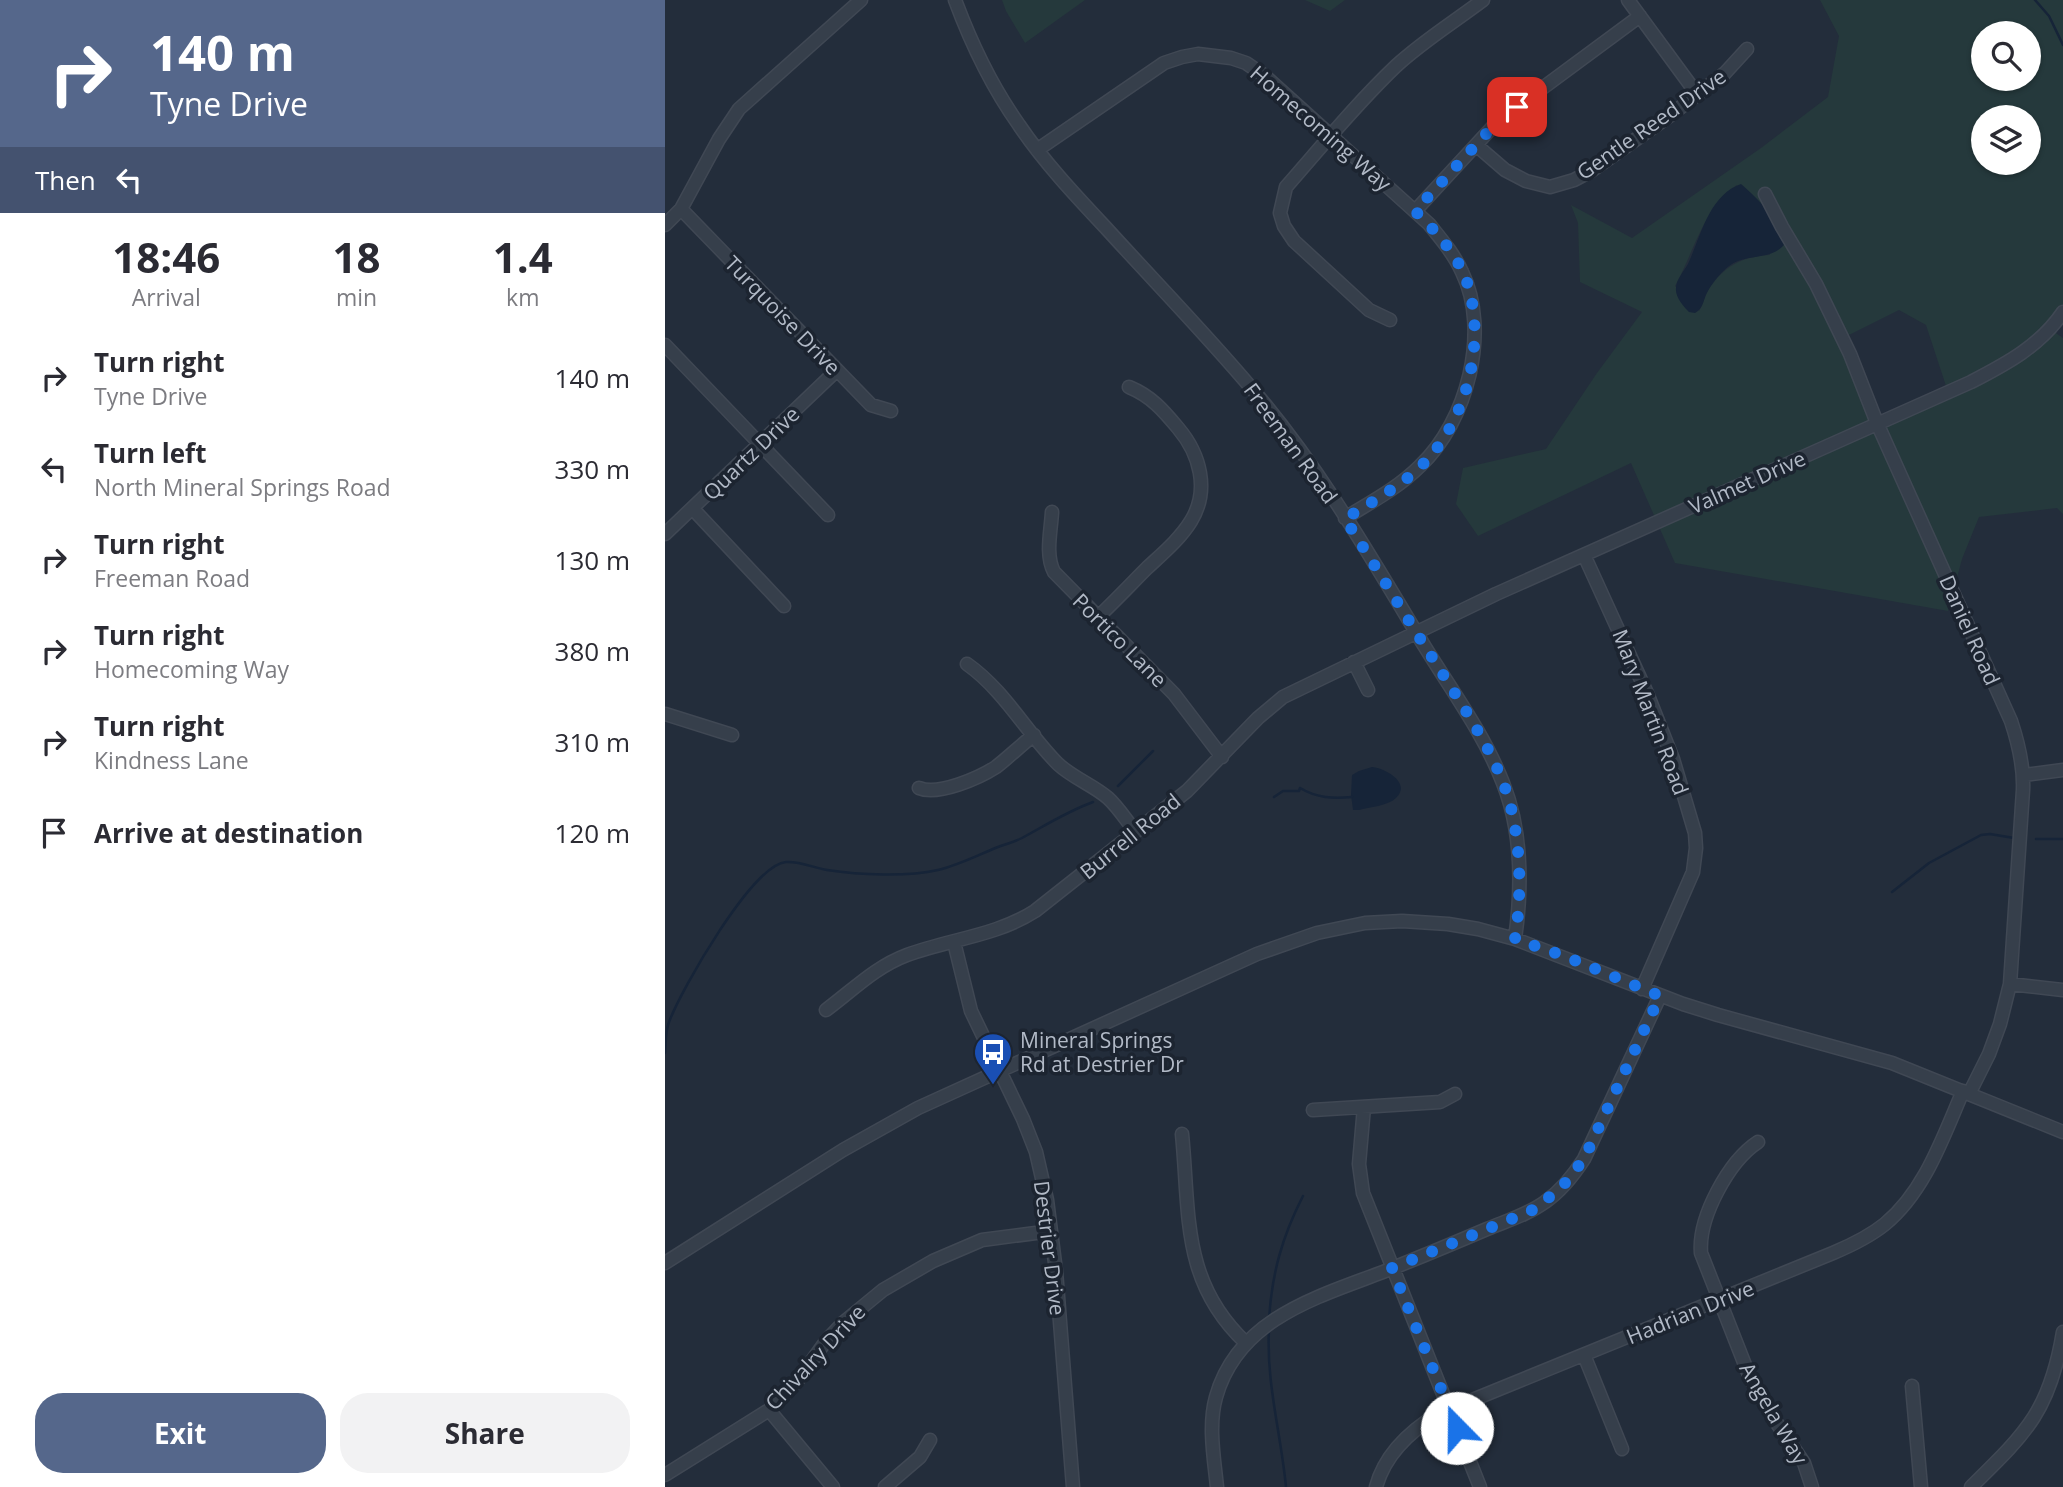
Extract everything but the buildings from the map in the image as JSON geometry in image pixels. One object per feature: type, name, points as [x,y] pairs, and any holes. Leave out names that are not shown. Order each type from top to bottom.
[{"type":"street","points":[[665,225],[681,209],[719,139],[739,109],[861,0]]},
{"type":"street","name":"Freeman Road","points":[[955,0],[1000,95],[1037,150],[1255,391],[1287,433],[1345,519],[1477,730],[1503,782],[1517,837],[1518,917],[1515,939]]},
{"type":"street","points":[[1390,320],[1369,310],[1308,255],[1284,226],[1280,213],[1286,187],[1368,94],[1398,65],[1427,40],[1483,0]]},
{"type":"street","points":[[1628,0],[1697,94]]},
{"type":"street","points":[[1415,211],[1498,121],[1640,16]]},
{"type":"street","name":"Gentle Reed Drive","points":[[1476,145],[1505,170],[1526,181],[1550,187],[1574,180],[1591,171],[1725,73],[1747,49]]},
{"type":"street","name":"Homecoming Way","points":[[1037,150],[1164,63],[1198,54],[1218,55],[1246,63],[1265,76],[1415,211],[1450,250],[1467,284],[1472,302],[1474,335],[1469,379],[1459,410],[1448,431],[1421,466],[1398,486],[1345,519]]},
{"type":"street","name":"Daniel Road","points":[[1765,194],[1816,284],[1850,354],[1877,423],[2011,721],[2020,750],[2024,775],[2010,984],[1989,1054],[1966,1092]]},
{"type":"street","name":"Turquoise Drive","points":[[681,209],[871,405],[891,411]]},
{"type":"street","name":"Valmet Drive","points":[[1417,632],[2005,365],[2037,342],[2063,312]]},
{"type":"street","points":[[667,352],[828,515]]},
{"type":"street","name":"Quartz Drive","points":[[665,534],[837,370]]},
{"type":"street","points":[[1098,618],[1191,523],[1202,490],[1195,453],[1183,434],[1146,394],[1129,387]]},
{"type":"street","points":[[693,509],[784,606]]},
{"type":"street","name":"Portico Lane","points":[[1052,512],[1048,552],[1050,565],[1064,583],[1174,694],[1222,757]]},
{"type":"street","name":"Mary Martin Road","points":[[1584,555],[1647,693],[1673,760],[1695,833],[1693,872],[1642,989]]},
{"type":"street","name":"Burrell Road","points":[[826,1010],[885,965],[909,954],[994,931],[1023,919],[1187,790],[1283,696],[1417,632]]},
{"type":"street","points":[[1354,662],[1369,690]]},
{"type":"street","points":[[967,664],[990,683],[1058,764],[1107,797],[1135,831]]},
{"type":"street","points":[[665,714],[732,736]]},
{"type":"street","points":[[919,789],[930,792],[977,777],[996,767],[1034,735]]},
{"type":"street","points":[[2024,775],[2063,770]]},
{"type":"street","points":[[665,1263],[891,1121],[1257,954],[1336,928],[1365,923],[1425,922],[1478,929],[1515,939],[1718,1016],[1876,1058],[2063,1132]]},
{"type":"street","name":"Destrier Drive","points":[[954,942],[971,1011],[1023,1119],[1036,1152],[1047,1200],[1073,1487]]},
{"type":"street","points":[[2010,984],[2063,990]]},
{"type":"street","points":[[1217,1487],[1213,1434],[1215,1400],[1228,1371],[1246,1343],[1269,1323],[1294,1307],[1531,1211],[1561,1188],[1584,1159],[1660,996]]},
{"type":"street","name":"Hadrian Drive","points":[[1376,1487],[1386,1463],[1404,1439],[1419,1426],[1449,1409],[1867,1238],[1908,1201],[1966,1092]]},
{"type":"street","points":[[1313,1110],[1440,1102],[1455,1094]]},
{"type":"street","points":[[1364,1107],[1359,1150],[1360,1179],[1369,1210],[1480,1487]]},
{"type":"street","points":[[1182,1134],[1190,1236],[1196,1265],[1214,1306],[1246,1343]]},
{"type":"street","name":"Angela Way","points":[[1758,1142],[1741,1156],[1709,1209],[1701,1234],[1701,1253],[1749,1375],[1770,1413],[1804,1463],[1812,1487]]},
{"type":"street","name":"Chivalry Drive","points":[[665,1475],[769,1410],[798,1380],[843,1322],[883,1290],[933,1261],[982,1240],[1051,1231]]},
{"type":"street","points":[[1971,1487],[2015,1443],[2036,1415],[2052,1383],[2063,1332]]},
{"type":"street","points":[[1584,1355],[1622,1449]]},
{"type":"street","points":[[1912,1386],[1921,1487]]},
{"type":"street","points":[[769,1410],[833,1487]]},
{"type":"street","points":[[885,1487],[920,1457],[930,1440]]},
{"type":"green space","points":[[1002,0],[1085,0],[1025,43]]},
{"type":"green space","points":[[1305,0],[1345,0],[1330,11]]},
{"type":"green space","points":[[1820,0],[2063,0],[2063,318],[2053,331],[2063,338],[2063,514],[2057,508],[1979,517],[1962,559],[1948,611],[1675,563],[1631,463],[1478,536],[1456,504],[1463,468],[1546,449],[1642,312],[1580,282],[1578,223],[1571,205],[1632,238],[1761,148],[1828,97],[1839,36]],"holes":[[[1737,185],[1770,255],[1742,260],[1727,269],[1708,290],[1699,311],[1675,286],[1707,219],[1725,195]],[[1899,310],[1926,325],[1947,389],[1880,420],[1845,337]]]},
{"type":"water","points":[[1741,184],[1774,220],[1783,236],[1784,245],[1772,253],[1743,259],[1729,266],[1712,284],[1700,309],[1695,313],[1689,312],[1677,295],[1677,282],[1714,207],[1730,189]]},
{"type":"water","points":[[1372,767],[1395,777],[1401,787],[1400,792],[1388,803],[1353,810],[1352,775]]},
{"type":"waterway","points":[[2035,0],[2049,16],[2063,45]]},
{"type":"waterway","points":[[1118,786],[1153,751]]},
{"type":"waterway","points":[[1274,797],[1283,791],[1299,791],[1300,788],[1325,797],[1352,797]]},
{"type":"waterway","points":[[665,1053],[669,1022],[702,958],[737,906],[772,868],[791,862],[827,870],[868,874],[912,874],[938,870],[1019,839],[1093,802]]},
{"type":"waterway","points":[[1892,892],[1929,863],[1981,835],[2014,838]]},
{"type":"waterway","points":[[2036,839],[2063,839]]},
{"type":"waterway","points":[[1269,1319],[1279,1256],[1303,1196]]},
{"type":"waterway","points":[[1269,1329],[1272,1389],[1286,1487]]},
{"type":"place","name":"Mineral Springs Rd at Destrier Dr","points":[[993,1086]]},
{"type":"route","points":[[1457,1428],[1392,1268],[1531,1211],[1561,1188],[1584,1159],[1660,996],[1567,957],[1515,939],[1518,917],[1517,837],[1503,782],[1459,700],[1345,519],[1398,486],[1421,466],[1448,431],[1459,410],[1469,379],[1474,335],[1472,302],[1464,274],[1450,250],[1415,211],[1498,121],[1517,107]]}]
